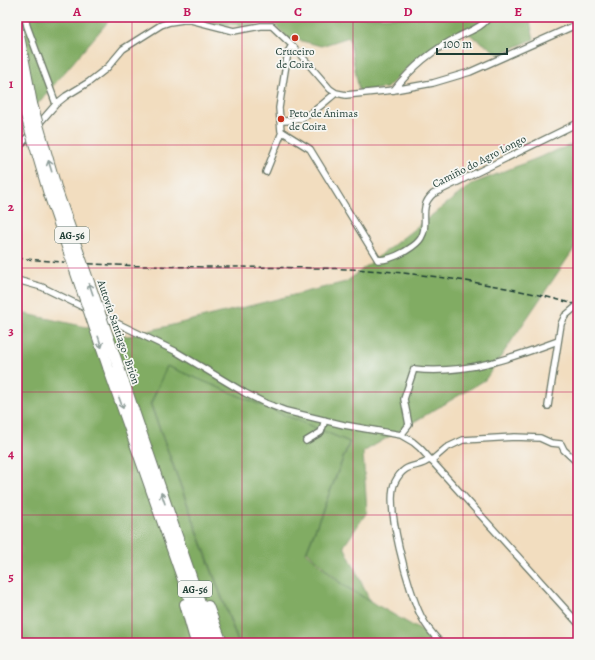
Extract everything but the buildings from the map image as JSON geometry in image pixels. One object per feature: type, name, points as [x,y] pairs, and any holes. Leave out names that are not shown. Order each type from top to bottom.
[{"type":"highway","name":"Autovía Santiago - Brión","points":[[17,25],[28,104],[49,194],[176,535],[214,643]]},
{"type":"highway","name":"Autovía Santiago - Brión","points":[[17,78],[28,104]]},
{"type":"highway","name":"Autovía Santiago - Brión","points":[[113,366],[171,548],[205,643]]},
{"type":"highway","points":[[176,535],[184,545],[222,643]]},
{"type":"highway","points":[[171,548],[174,570],[196,643]]},
{"type":"street","points":[[25,17],[56,104]]},
{"type":"street","points":[[394,90],[406,75],[425,57],[443,45],[480,26],[488,17]]},
{"type":"street","points":[[17,149],[56,104],[89,82],[106,68],[123,49],[161,25],[170,22],[192,20],[234,31],[267,26],[275,28],[292,45],[330,89],[336,93],[346,95],[394,90],[433,83],[470,72],[578,24]]},
{"type":"street","points":[[266,172],[282,132],[280,108],[288,52],[292,45]]},
{"type":"street","points":[[280,121],[304,118],[314,112],[336,93]]},
{"type":"street","name":"Camiño do Agro Longo","points":[[282,132],[310,149],[378,260],[391,258],[414,246],[418,242],[423,232],[425,206],[433,194],[578,123]]},
{"type":"street","points":[[17,280],[42,287],[175,351],[245,393],[265,403],[286,411],[350,427],[401,435],[413,442],[578,623]]},
{"type":"street","points":[[548,406],[561,324],[565,316],[578,305]]},
{"type":"street","points":[[401,435],[409,425],[404,399],[414,369],[433,371],[473,368],[538,349],[558,341]]},
{"type":"street","points":[[306,441],[321,432],[325,420]]},
{"type":"street","points":[[441,643],[431,633],[420,615],[402,562],[392,493],[394,483],[400,474],[405,468],[427,462],[446,448],[462,440],[515,437],[540,438],[551,444],[561,444],[564,450],[578,463]]},
{"type":"green space","points":[[17,17],[112,17],[22,122],[23,133],[17,142]]},
{"type":"green space","points":[[193,17],[529,17],[534,39],[499,54],[463,30],[416,59],[387,88],[359,91],[349,37],[321,46],[302,41],[295,36],[290,40],[274,24],[268,22],[247,25],[219,24]]},
{"type":"green space","points":[[578,142],[578,243],[485,380],[363,452],[367,512],[344,546],[370,601],[342,584],[307,551],[350,442],[167,366],[150,404],[238,643],[17,643],[17,312],[128,336],[346,282],[472,184]]},
{"type":"green space","points":[[167,366],[349,442],[306,552],[342,585],[443,643],[239,643],[151,404]]},
{"type":"railway","points":[[17,258],[128,266],[322,268],[383,271],[425,275],[491,285],[578,305]]},
{"type":"place","name":"Cruceiro de Coira","points":[[295,38]]},
{"type":"place","name":"Peto de Ánimas de Coira","points":[[281,119]]}]
